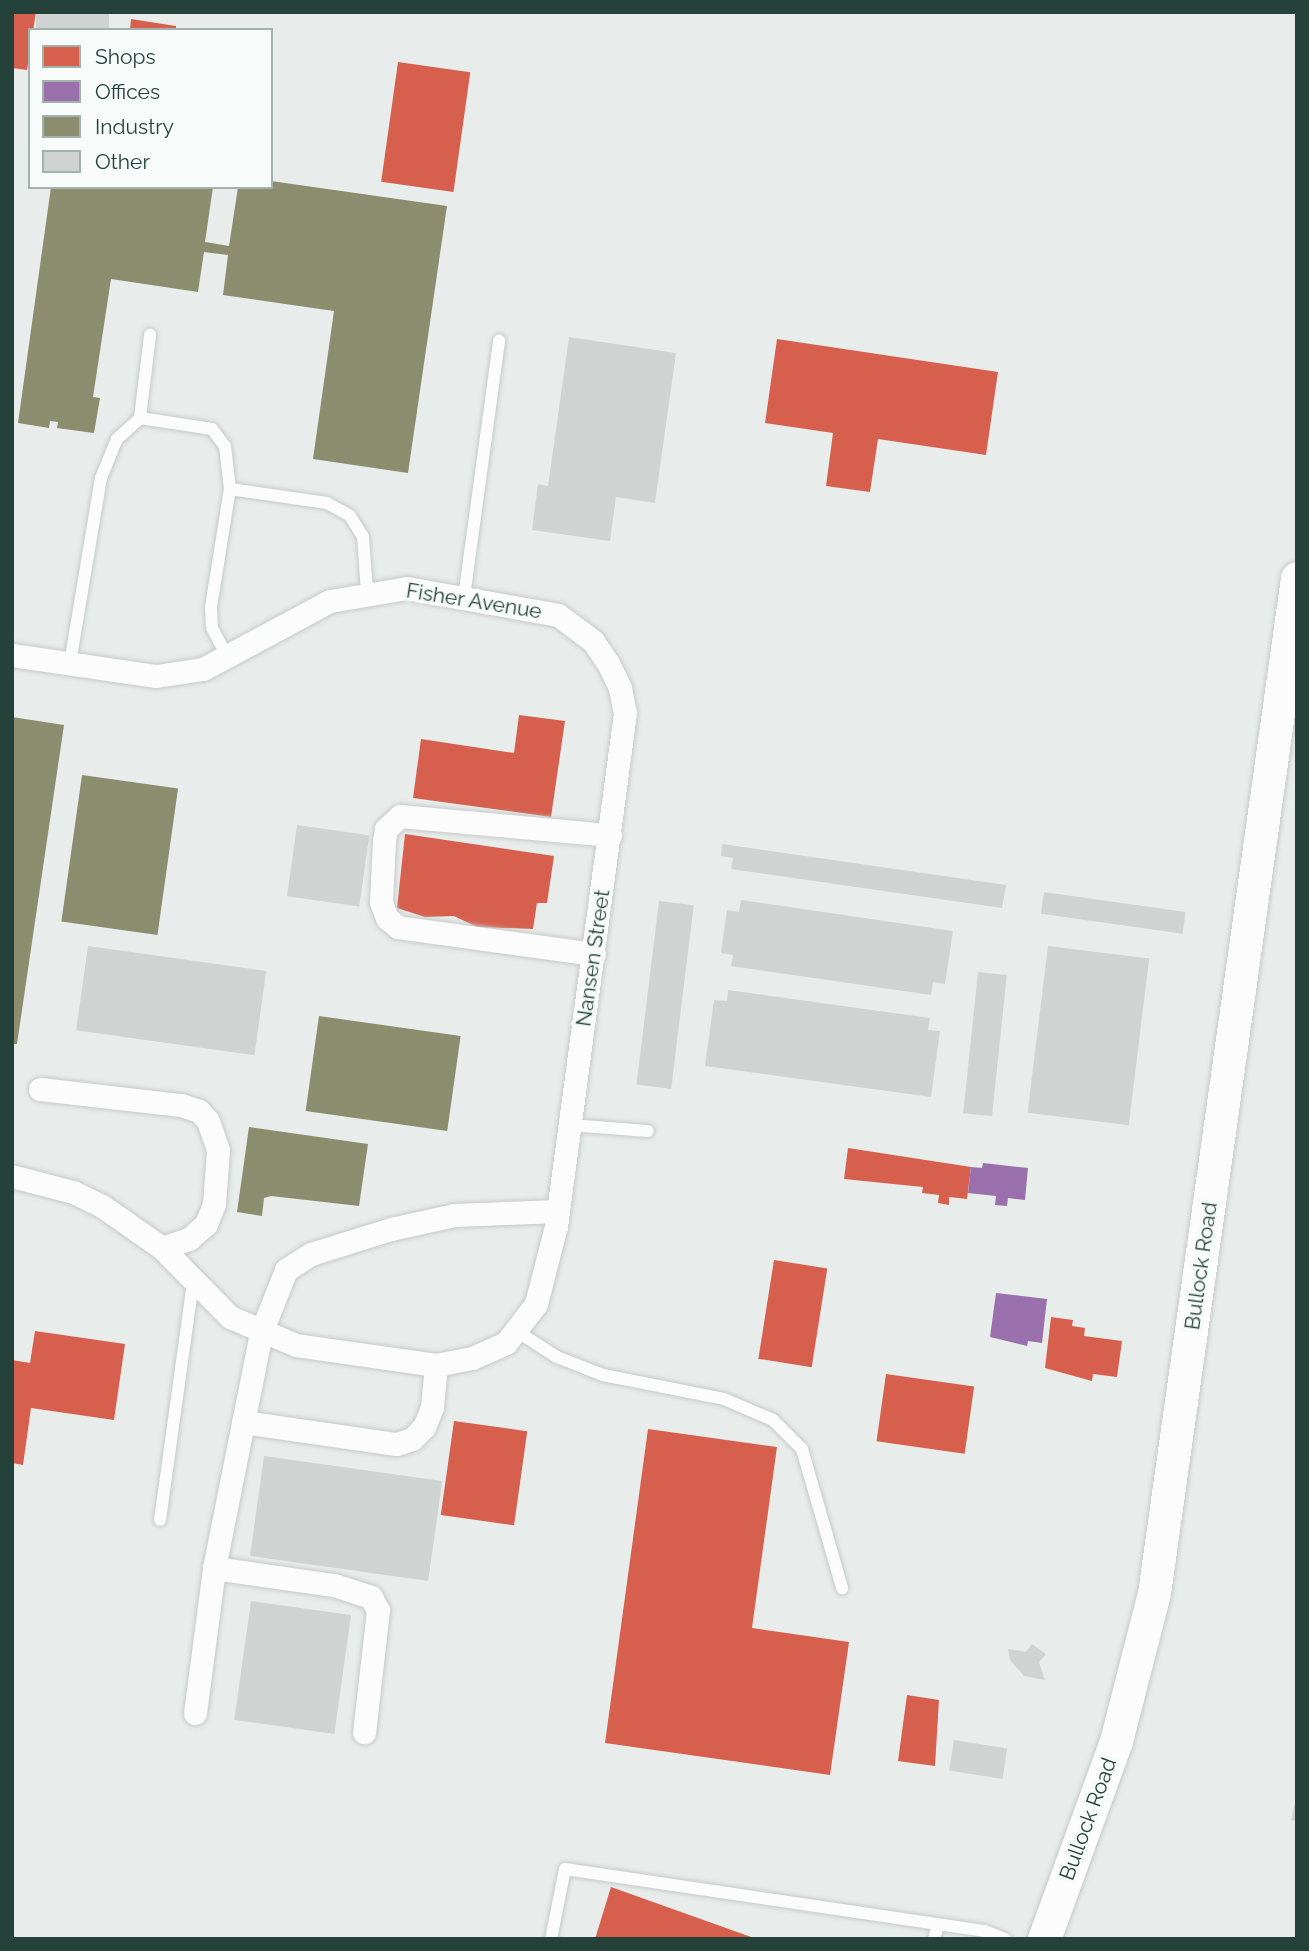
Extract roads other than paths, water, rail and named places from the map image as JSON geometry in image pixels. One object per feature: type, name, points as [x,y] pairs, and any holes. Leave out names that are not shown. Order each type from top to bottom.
[{"type":"street","name":"Bullock Road","points":[[1044,1939],[1116,1741],[1154,1593],[1297,578]]},
{"type":"street","name":"Fisher Avenue","points":[[12,655],[156,676],[203,669],[228,658],[330,601],[367,592],[407,588],[535,609],[575,625]]},
{"type":"street","name":"Nansen Street","points":[[519,1332],[536,1304],[558,1210],[625,713],[620,688],[608,663],[575,625]]},
{"type":"street","points":[[594,954],[398,927],[387,918],[381,902],[384,841],[386,829],[400,816],[610,835]]},
{"type":"street","points":[[40,1089],[181,1105],[199,1111],[208,1121],[218,1150],[214,1204],[206,1224],[189,1239],[162,1248]]},
{"type":"street","points":[[12,1176],[73,1192],[102,1206],[162,1248],[193,1283],[230,1317],[261,1333],[296,1345],[361,1357],[436,1365],[490,1352],[519,1332]]},
{"type":"street","points":[[195,1713],[214,1568],[261,1333],[286,1270],[311,1254],[454,1215],[558,1210]]},
{"type":"street","points":[[243,1422],[396,1444],[412,1439],[424,1427],[432,1407],[436,1365]]},
{"type":"street","points":[[214,1568],[334,1585],[371,1597],[378,1610],[364,1732]]},
{"type":"lane","points":[[70,663],[101,478],[117,439],[140,418],[150,335]]},
{"type":"lane","points":[[464,597],[499,340]]},
{"type":"lane","points":[[140,418],[212,429],[225,446],[230,489],[211,607],[212,628],[228,658]]},
{"type":"lane","points":[[230,489],[327,503],[351,516],[363,537],[367,592]]},
{"type":"lane","points":[[570,1125],[648,1131]]},
{"type":"lane","points":[[160,1520],[193,1283]]},
{"type":"lane","points":[[519,1332],[557,1357],[603,1376],[724,1399],[773,1420],[803,1449],[842,1588]]},
{"type":"lane","points":[[551,1939],[565,1869],[938,1925],[1005,1939]]},
{"type":"lane","points":[[934,1939],[938,1925]]}]
